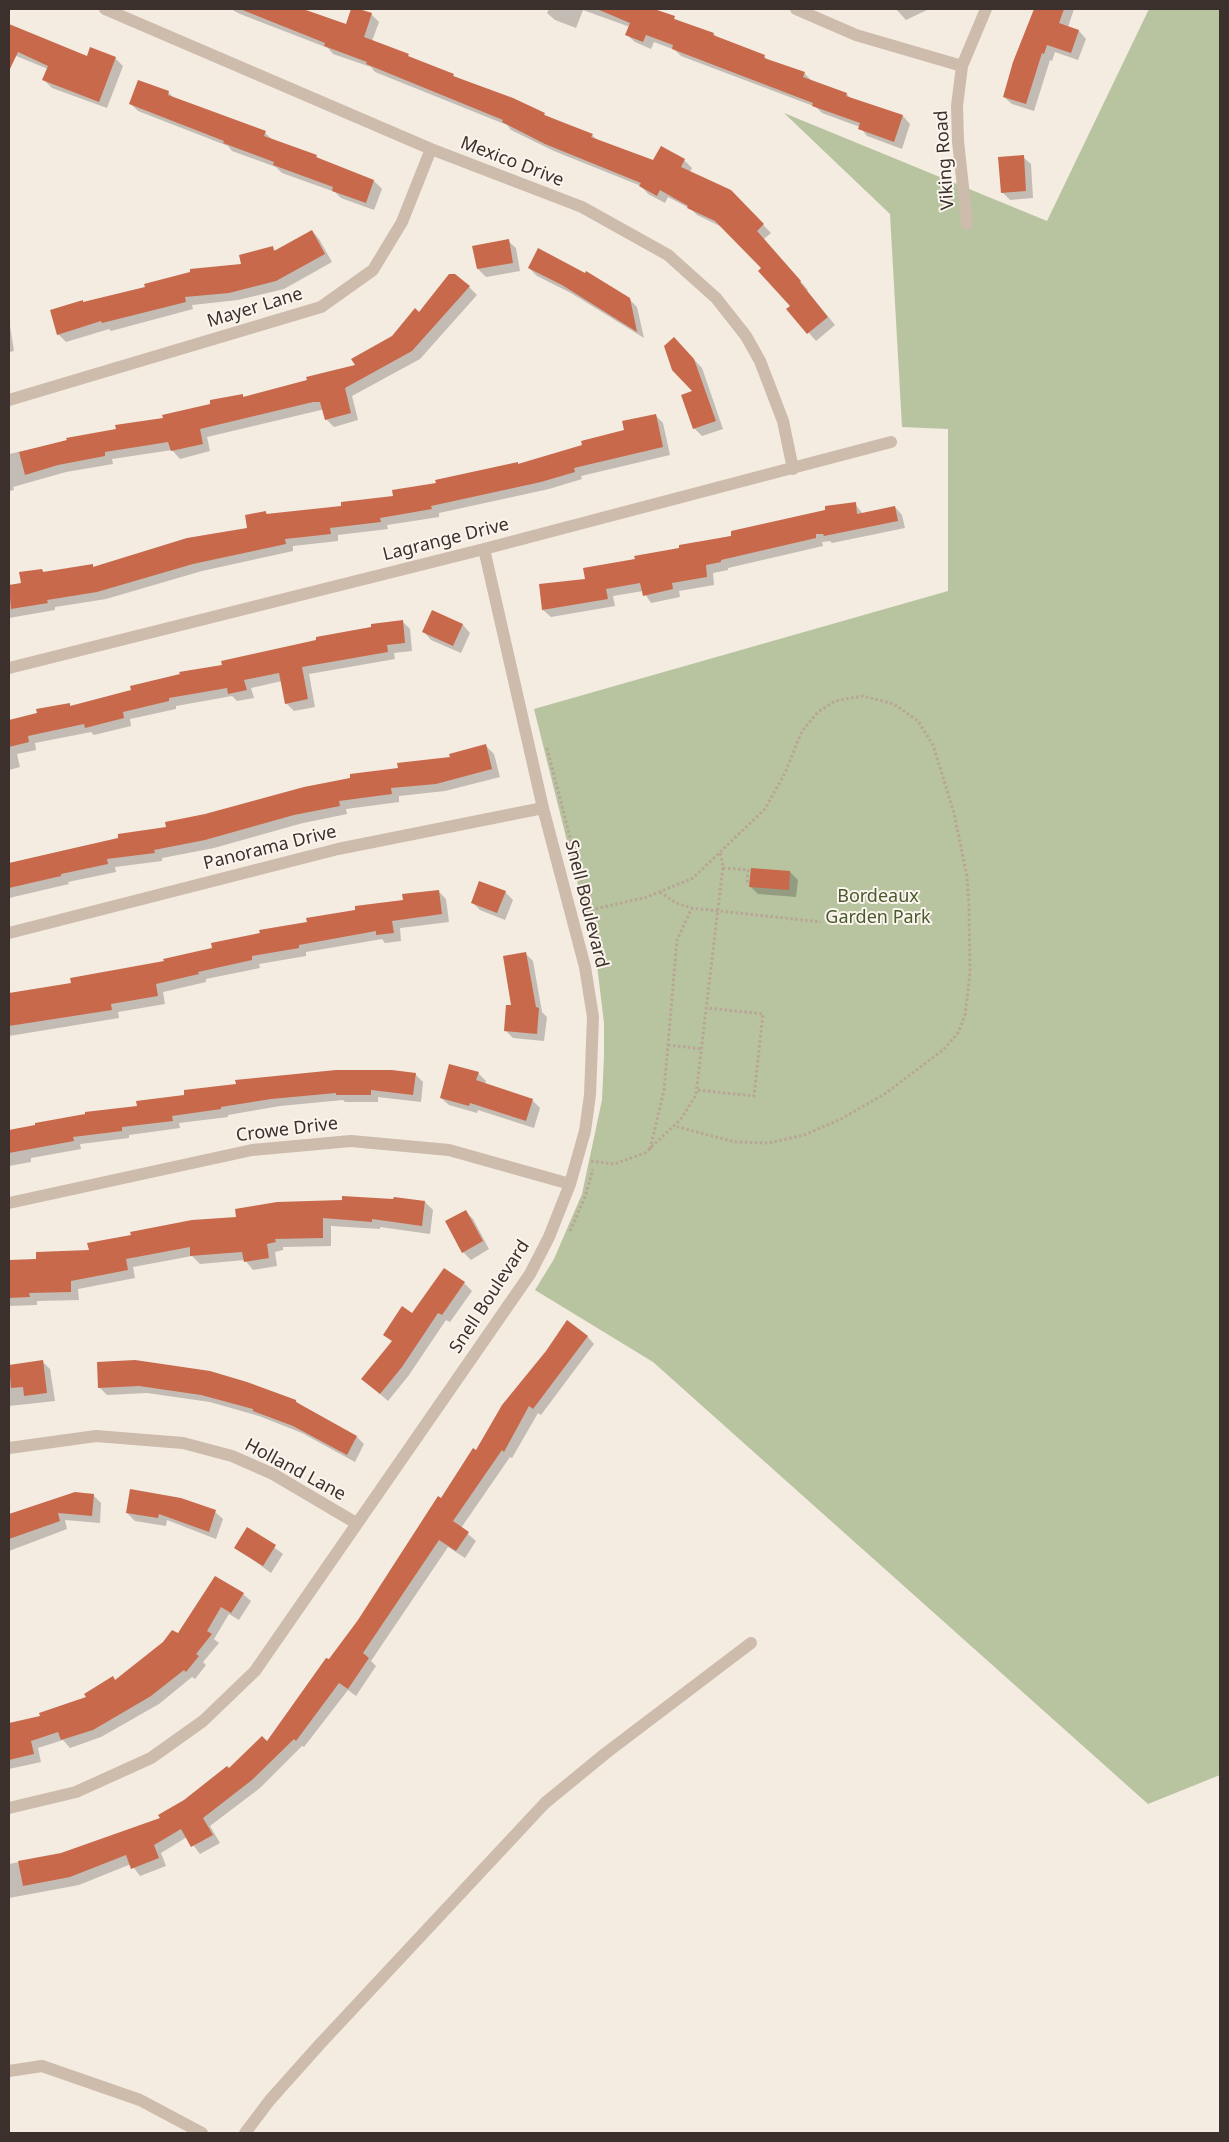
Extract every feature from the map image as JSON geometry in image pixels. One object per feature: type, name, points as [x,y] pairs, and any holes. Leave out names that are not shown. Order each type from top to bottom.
[{"type":"street","name":"Mexico Drive","points":[[105,9],[431,149],[582,207],[668,255],[716,298],[746,336],[760,361],[783,421],[793,469]]},
{"type":"street","points":[[796,9],[856,34],[962,66]]},
{"type":"street","name":"Viking Road","points":[[967,224],[958,141],[957,106],[962,66],[986,9]]},
{"type":"street","name":"Mayer Lane","points":[[9,400],[321,307],[373,270],[402,222],[431,149]]},
{"type":"street","name":"Lagrange Drive","points":[[9,668],[484,549],[891,442]]},
{"type":"street","name":"Snell Boulevard","points":[[9,1808],[24,1806],[85,1788],[151,1758],[203,1721],[255,1670],[530,1274],[549,1237],[570,1184],[578,1159],[590,1096],[593,1017],[584,967],[543,808],[484,549]]},
{"type":"street","name":"Panorama Drive","points":[[9,932],[338,849],[543,808]]},
{"type":"street","name":"Crowe Drive","points":[[9,1203],[252,1150],[351,1141],[449,1150],[570,1184]]},
{"type":"street","name":"Holland Lane","points":[[9,1448],[96,1436],[182,1443],[232,1456],[272,1474],[356,1523]]},
{"type":"street","points":[[245,2133],[270,2100],[320,2044],[545,1804],[606,1753],[752,1643]]},
{"type":"street","points":[[9,2071],[42,2066],[140,2100],[202,2133]]},
{"type":"path","points":[[571,914],[660,892],[693,878],[765,808],[784,773],[802,731],[826,706],[843,698],[863,696],[883,700],[906,712],[923,728],[933,745],[948,789],[960,839],[971,926],[970,973],[965,1016],[958,1033],[933,1058],[886,1093],[820,1129],[782,1140],[750,1143],[712,1137],[674,1126]]},
{"type":"path","points":[[578,1159],[614,1164],[631,1160],[650,1149],[674,1126],[689,1108],[698,1090],[723,868],[720,850]]},
{"type":"path","points":[[723,868],[748,870],[747,886]]},
{"type":"path","points":[[660,892],[676,903],[692,908],[821,922]]},
{"type":"path","points":[[650,1149],[664,1090],[678,940],[692,908]]},
{"type":"path","points":[[698,1090],[754,1096],[759,1051],[763,1014],[707,1008]]},
{"type":"path","points":[[668,1045],[702,1049]]},
{"type":"green space","name":"Bordeaux Garden Park","points":[[1149,9],[1220,9],[1220,1775],[1148,1804],[653,1362],[535,1290],[554,1259],[582,1194],[602,1100],[604,1023],[596,957],[534,709],[948,591],[948,429],[902,427],[890,214],[784,113],[1047,221]]},
{"type":"building","points":[[240,9],[303,9],[346,24],[351,9],[372,13],[364,37],[409,54],[408,56],[454,74],[453,76],[513,98],[545,113],[544,115],[593,134],[591,137],[653,160],[661,146],[685,159],[681,167],[731,190],[764,224],[757,231],[801,281],[828,317],[807,334],[786,309],[790,306],[758,271],[761,268],[715,221],[687,208],[688,206],[660,190],[657,196],[639,186],[641,183],[545,144],[502,122],[503,120],[366,64],[367,62],[324,46],[325,43]]},
{"type":"building","points":[[597,9],[654,9],[675,16],[674,19],[714,33],[713,35],[765,55],[764,58],[805,72],[803,77],[847,93],[846,96],[903,115],[894,142],[858,129],[860,123],[812,106],[813,103],[672,49],[673,45],[646,35],[643,42],[625,35],[630,23]]},
{"type":"building","points":[[1034,9],[1064,9],[1059,23],[1079,30],[1071,53],[1047,45],[1044,54],[1042,53],[1026,104],[1003,97],[1013,62]]},
{"type":"building","points":[[9,24],[87,56],[90,47],[116,57],[99,102],[42,80],[48,66],[18,52],[9,71]]},
{"type":"building","points":[[138,80],[169,91],[168,95],[266,131],[264,136],[317,155],[316,157],[374,180],[366,203],[332,191],[333,187],[273,165],[274,162],[223,143],[224,141],[129,104]]},
{"type":"building","points":[[1024,155],[1026,191],[1001,193],[998,157]]},
{"type":"building","points":[[312,230],[325,254],[276,281],[229,293],[185,297],[186,302],[102,323],[101,321],[57,335],[50,310],[83,300],[83,302],[145,287],[144,284],[190,272],[190,269],[241,264],[239,255],[273,246],[274,251]]},
{"type":"building","points":[[509,239],[513,263],[477,269],[472,246]]},
{"type":"building","points":[[538,248],[585,273],[586,271],[630,298],[637,332],[562,285],[528,268]]},
{"type":"building","points":[[449,274],[455,274],[470,286],[412,351],[345,388],[351,413],[325,420],[320,402],[313,402],[200,429],[203,444],[171,451],[168,442],[105,452],[105,456],[58,465],[25,475],[19,452],[67,440],[66,438],[116,429],[115,425],[163,418],[162,415],[210,404],[210,400],[243,394],[243,397],[307,380],[306,377],[355,365],[351,359],[392,336],[415,308],[419,312]]},
{"type":"building","points":[[674,337],[694,359],[716,421],[693,429],[681,395],[692,391],[672,370],[664,346]]},
{"type":"building","points":[[656,414],[663,447],[574,468],[575,472],[541,482],[431,506],[432,509],[380,518],[381,522],[330,528],[331,534],[285,539],[286,544],[193,564],[97,592],[47,600],[48,603],[11,609],[9,585],[21,583],[19,572],[42,569],[43,572],[93,564],[93,567],[187,538],[247,528],[245,515],[266,511],[266,514],[341,506],[341,502],[393,496],[392,490],[436,483],[435,480],[518,462],[518,464],[582,445],[581,441],[624,430],[622,421]]},
{"type":"building","points":[[856,502],[857,514],[895,506],[898,521],[824,536],[823,534],[816,534],[816,538],[721,560],[721,562],[706,565],[707,577],[672,583],[673,589],[643,596],[640,583],[606,589],[608,599],[542,610],[539,584],[585,579],[583,568],[635,559],[634,556],[679,548],[679,545],[731,536],[731,531],[825,510],[825,506]]},
{"type":"building","points":[[432,610],[463,624],[453,646],[422,632]]},
{"type":"building","points":[[403,620],[405,643],[387,645],[388,652],[302,667],[308,699],[285,704],[279,673],[244,680],[247,690],[228,694],[227,688],[169,698],[169,701],[123,712],[124,718],[85,728],[84,724],[28,736],[29,742],[9,747],[9,720],[37,713],[36,709],[70,703],[70,706],[131,690],[130,686],[180,674],[179,672],[222,665],[221,661],[316,640],[316,637],[371,627],[371,624]]},
{"type":"building","points":[[486,744],[492,769],[436,784],[391,788],[392,794],[339,801],[340,806],[294,815],[205,840],[154,850],[155,853],[107,859],[108,864],[9,888],[9,863],[118,838],[118,834],[166,827],[165,822],[205,814],[304,787],[350,778],[350,774],[398,768],[397,763],[450,757],[449,754]]},
{"type":"building","points":[[751,868],[790,871],[789,890],[749,887]]},
{"type":"building","points":[[479,881],[506,891],[497,913],[471,903]]},
{"type":"building","points":[[439,890],[442,914],[392,921],[394,933],[376,935],[376,931],[252,956],[252,960],[156,984],[158,996],[111,1004],[112,1010],[9,1026],[9,993],[71,983],[70,978],[164,961],[163,959],[212,948],[211,943],[260,933],[259,930],[307,922],[306,918],[355,910],[355,906],[403,900],[402,894]]},
{"type":"building","points":[[526,952],[536,1007],[539,1008],[537,1034],[504,1031],[506,1005],[511,1005],[503,956]]},
{"type":"building","points":[[449,1064],[479,1072],[476,1080],[533,1099],[526,1121],[470,1103],[469,1106],[440,1098]]},
{"type":"building","points":[[336,1070],[392,1070],[416,1073],[413,1095],[371,1090],[371,1095],[336,1095],[336,1093],[271,1099],[172,1116],[173,1121],[122,1127],[122,1131],[73,1137],[74,1141],[9,1153],[9,1130],[35,1125],[35,1123],[85,1114],[85,1112],[137,1106],[136,1101],[184,1095],[184,1090],[236,1084],[235,1080]]},
{"type":"building","points":[[342,1196],[393,1199],[394,1197],[425,1201],[422,1226],[372,1219],[372,1222],[323,1218],[323,1238],[275,1239],[276,1242],[267,1244],[269,1258],[244,1262],[242,1252],[190,1256],[190,1247],[126,1259],[128,1270],[71,1281],[71,1292],[29,1293],[30,1297],[9,1298],[9,1260],[36,1259],[36,1252],[89,1250],[87,1243],[131,1235],[130,1232],[192,1220],[236,1217],[235,1209],[277,1202],[342,1200]]},
{"type":"building","points":[[466,1210],[483,1241],[462,1253],[445,1221]]},
{"type":"building","points":[[444,1268],[465,1282],[442,1315],[438,1313],[402,1367],[380,1394],[361,1379],[392,1341],[383,1335],[402,1306],[412,1313]]},
{"type":"building","points":[[567,1320],[588,1336],[533,1409],[529,1406],[504,1452],[502,1450],[453,1521],[469,1532],[456,1551],[439,1540],[363,1653],[369,1658],[348,1689],[339,1683],[296,1741],[294,1739],[252,1780],[203,1818],[213,1835],[191,1847],[181,1829],[154,1845],[159,1858],[131,1869],[126,1855],[70,1877],[23,1886],[18,1861],[61,1853],[160,1818],[158,1815],[184,1800],[227,1766],[229,1768],[262,1736],[267,1741],[326,1658],[329,1659],[358,1620],[438,1496],[441,1498],[473,1448],[476,1450],[502,1405],[546,1351]]},
{"type":"building","points":[[43,1360],[47,1393],[24,1396],[23,1387],[11,1388],[9,1365]]},
{"type":"building","points":[[135,1360],[210,1371],[247,1382],[296,1400],[296,1402],[357,1436],[347,1455],[293,1426],[253,1411],[253,1409],[201,1395],[139,1386],[98,1388],[97,1362]]},
{"type":"building","points":[[130,1489],[181,1498],[216,1510],[209,1532],[159,1514],[158,1518],[126,1513]]},
{"type":"building","points":[[75,1492],[94,1494],[92,1516],[58,1513],[60,1521],[9,1539],[9,1514]]},
{"type":"building","points":[[247,1527],[276,1545],[263,1566],[234,1548]]},
{"type":"building","points":[[215,1576],[244,1593],[231,1613],[221,1607],[207,1631],[212,1634],[196,1654],[199,1656],[186,1672],[184,1670],[151,1696],[93,1730],[61,1740],[58,1732],[31,1741],[34,1754],[9,1760],[9,1723],[40,1716],[39,1713],[86,1697],[84,1694],[113,1676],[115,1680],[163,1642],[172,1630],[178,1633]]}]
